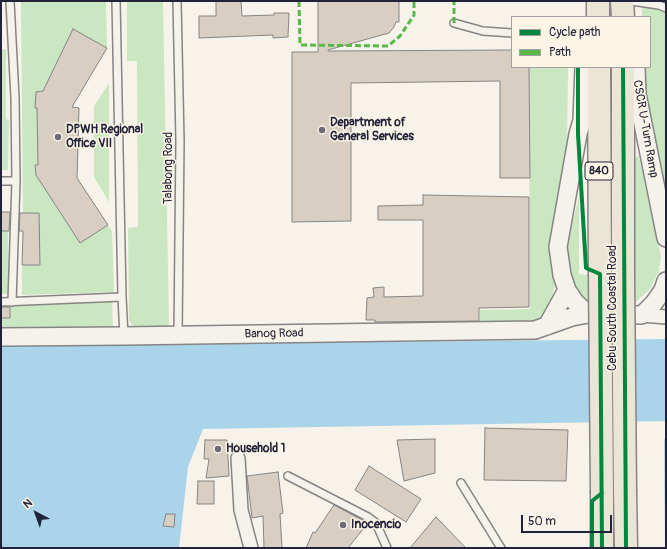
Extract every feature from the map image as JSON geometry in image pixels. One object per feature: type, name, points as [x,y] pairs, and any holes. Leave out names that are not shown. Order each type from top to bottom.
[{"type":"highway","points":[[622,16],[623,1]]},
{"type":"highway","name":"Cebu South Coastal Road","points":[[599,68],[602,548]]},
{"type":"highway","name":"Cebu South Coastal Road","points":[[623,68],[623,274],[626,548]]},
{"type":"street","points":[[623,1],[629,16]]},
{"type":"street","points":[[584,68],[582,120],[578,134],[558,247],[562,275],[567,290],[575,302],[588,314],[666,316]]},
{"type":"street","name":"CSCR U-Turn Ramp","points":[[636,68],[637,94],[666,238]]},
{"type":"street","points":[[642,315],[665,289]]},
{"type":"street","points":[[547,326],[567,290]]},
{"type":"street","name":"Banog Road","points":[[1,337],[535,330],[572,317],[588,314]]},
{"type":"street","points":[[238,458],[241,510],[251,548]]},
{"type":"lane","points":[[10,1],[15,98],[16,181],[12,302]]},
{"type":"lane","points":[[116,1],[124,336]]},
{"type":"lane","name":"Talabong Road","points":[[176,1],[180,141],[178,335]]},
{"type":"lane","points":[[631,1],[659,5],[666,8]]},
{"type":"lane","points":[[454,23],[483,31],[511,33]]},
{"type":"lane","points":[[1,180],[16,181]]},
{"type":"lane","points":[[1,302],[122,297]]},
{"type":"lane","points":[[288,476],[368,517],[376,523],[387,548]]},
{"type":"lane","points":[[461,483],[501,548]]},
{"type":"green space","points":[[21,1],[106,1],[107,48],[72,107],[79,108],[78,170],[72,170],[112,231],[114,292],[22,295],[22,265],[39,214],[23,213]]},
{"type":"green space","points":[[127,1],[163,1],[169,326],[133,326],[129,320],[128,228],[138,227],[137,61],[127,61]]},
{"type":"green space","points":[[642,1],[666,1],[666,205],[643,91],[643,68],[651,68],[651,16],[642,16]]},
{"type":"green space","points":[[6,49],[6,119],[9,120],[8,170],[1,170],[1,50]]},
{"type":"green space","points":[[529,68],[568,68],[567,150],[551,249],[552,271],[555,283],[549,308],[540,318],[530,322],[480,323],[480,310],[530,309]]},
{"type":"green space","points":[[109,83],[109,202],[94,177],[94,106]]},
{"type":"green space","points":[[639,156],[661,256],[659,271],[650,289],[635,303],[633,157]]},
{"type":"green space","points":[[579,195],[579,274],[588,275],[588,301],[578,294],[569,279],[565,256]]},
{"type":"green space","points":[[1,231],[8,231],[8,294],[1,294]]},
{"type":"green space","points":[[112,302],[113,327],[1,329],[1,318],[10,318],[10,305]]},
{"type":"water","points":[[666,339],[666,421],[203,429],[188,467],[179,548],[1,548],[1,346]]},
{"type":"water","points":[[664,439],[666,439],[666,548],[665,548]]},
{"type":"building","points":[[216,1],[241,1],[242,16],[289,13],[288,37],[273,38],[273,35],[199,38],[199,16],[216,16]]},
{"type":"building","name":"Department of General Services","points":[[318,1],[399,1],[399,22],[396,22],[389,33],[328,51],[511,50],[511,68],[529,68],[530,178],[500,178],[500,81],[351,83],[351,221],[292,222],[292,52],[318,52]]},
{"type":"building","name":"DPWH Regional Office VII","points":[[73,29],[107,48],[72,107],[79,108],[77,178],[108,225],[80,243],[36,175],[35,165],[38,165],[37,108],[35,108],[36,92],[43,91]]},
{"type":"building","points":[[423,195],[529,197],[529,307],[479,308],[479,321],[375,322],[375,320],[366,320],[367,298],[374,297],[373,288],[384,287],[384,297],[423,296],[423,220],[378,220],[378,206],[423,205]]},
{"type":"building","points":[[1,212],[10,212],[9,231],[1,231]]},
{"type":"building","points":[[20,213],[39,213],[40,265],[22,265],[23,231],[19,231]]},
{"type":"building","points":[[1,307],[10,307],[10,318],[1,318]]},
{"type":"building","points":[[485,428],[568,430],[566,481],[484,480]]},
{"type":"building","points":[[435,439],[435,473],[404,481],[397,440]]},
{"type":"building","points":[[205,440],[227,440],[229,476],[206,478],[209,459],[204,459]]},
{"type":"building","points":[[369,466],[421,499],[406,522],[355,490]]},
{"type":"building","points":[[278,472],[283,513],[280,514],[282,548],[264,548],[263,516],[252,518],[247,476]]},
{"type":"building","points":[[198,481],[214,481],[214,504],[197,504]]},
{"type":"building","name":"Inocencio","points":[[334,505],[368,523],[348,548],[306,548],[313,532],[315,533]]},
{"type":"building","points":[[166,514],[175,514],[174,527],[163,526]]},
{"type":"building","points":[[436,517],[466,548],[410,548]]},
{"type":"marked path","points":[[299,1],[300,45],[388,46],[400,36],[414,15],[414,1]]},
{"type":"marked path","points":[[454,1],[454,23]]},
{"type":"cycle path","points":[[578,68],[578,134],[586,268],[600,274],[602,548]]},
{"type":"cycle path","points":[[623,68],[626,548]]},
{"type":"cycle path","points":[[592,548],[592,501],[602,493]]},
{"type":"place","name":"Department of General Services","points":[[322,130]]},
{"type":"place","name":"DPWH Regional Office VII","points":[[58,137]]},
{"type":"place","name":"Household 1","points":[[218,449]]},
{"type":"place","name":"Inocencio","points":[[343,525]]}]
